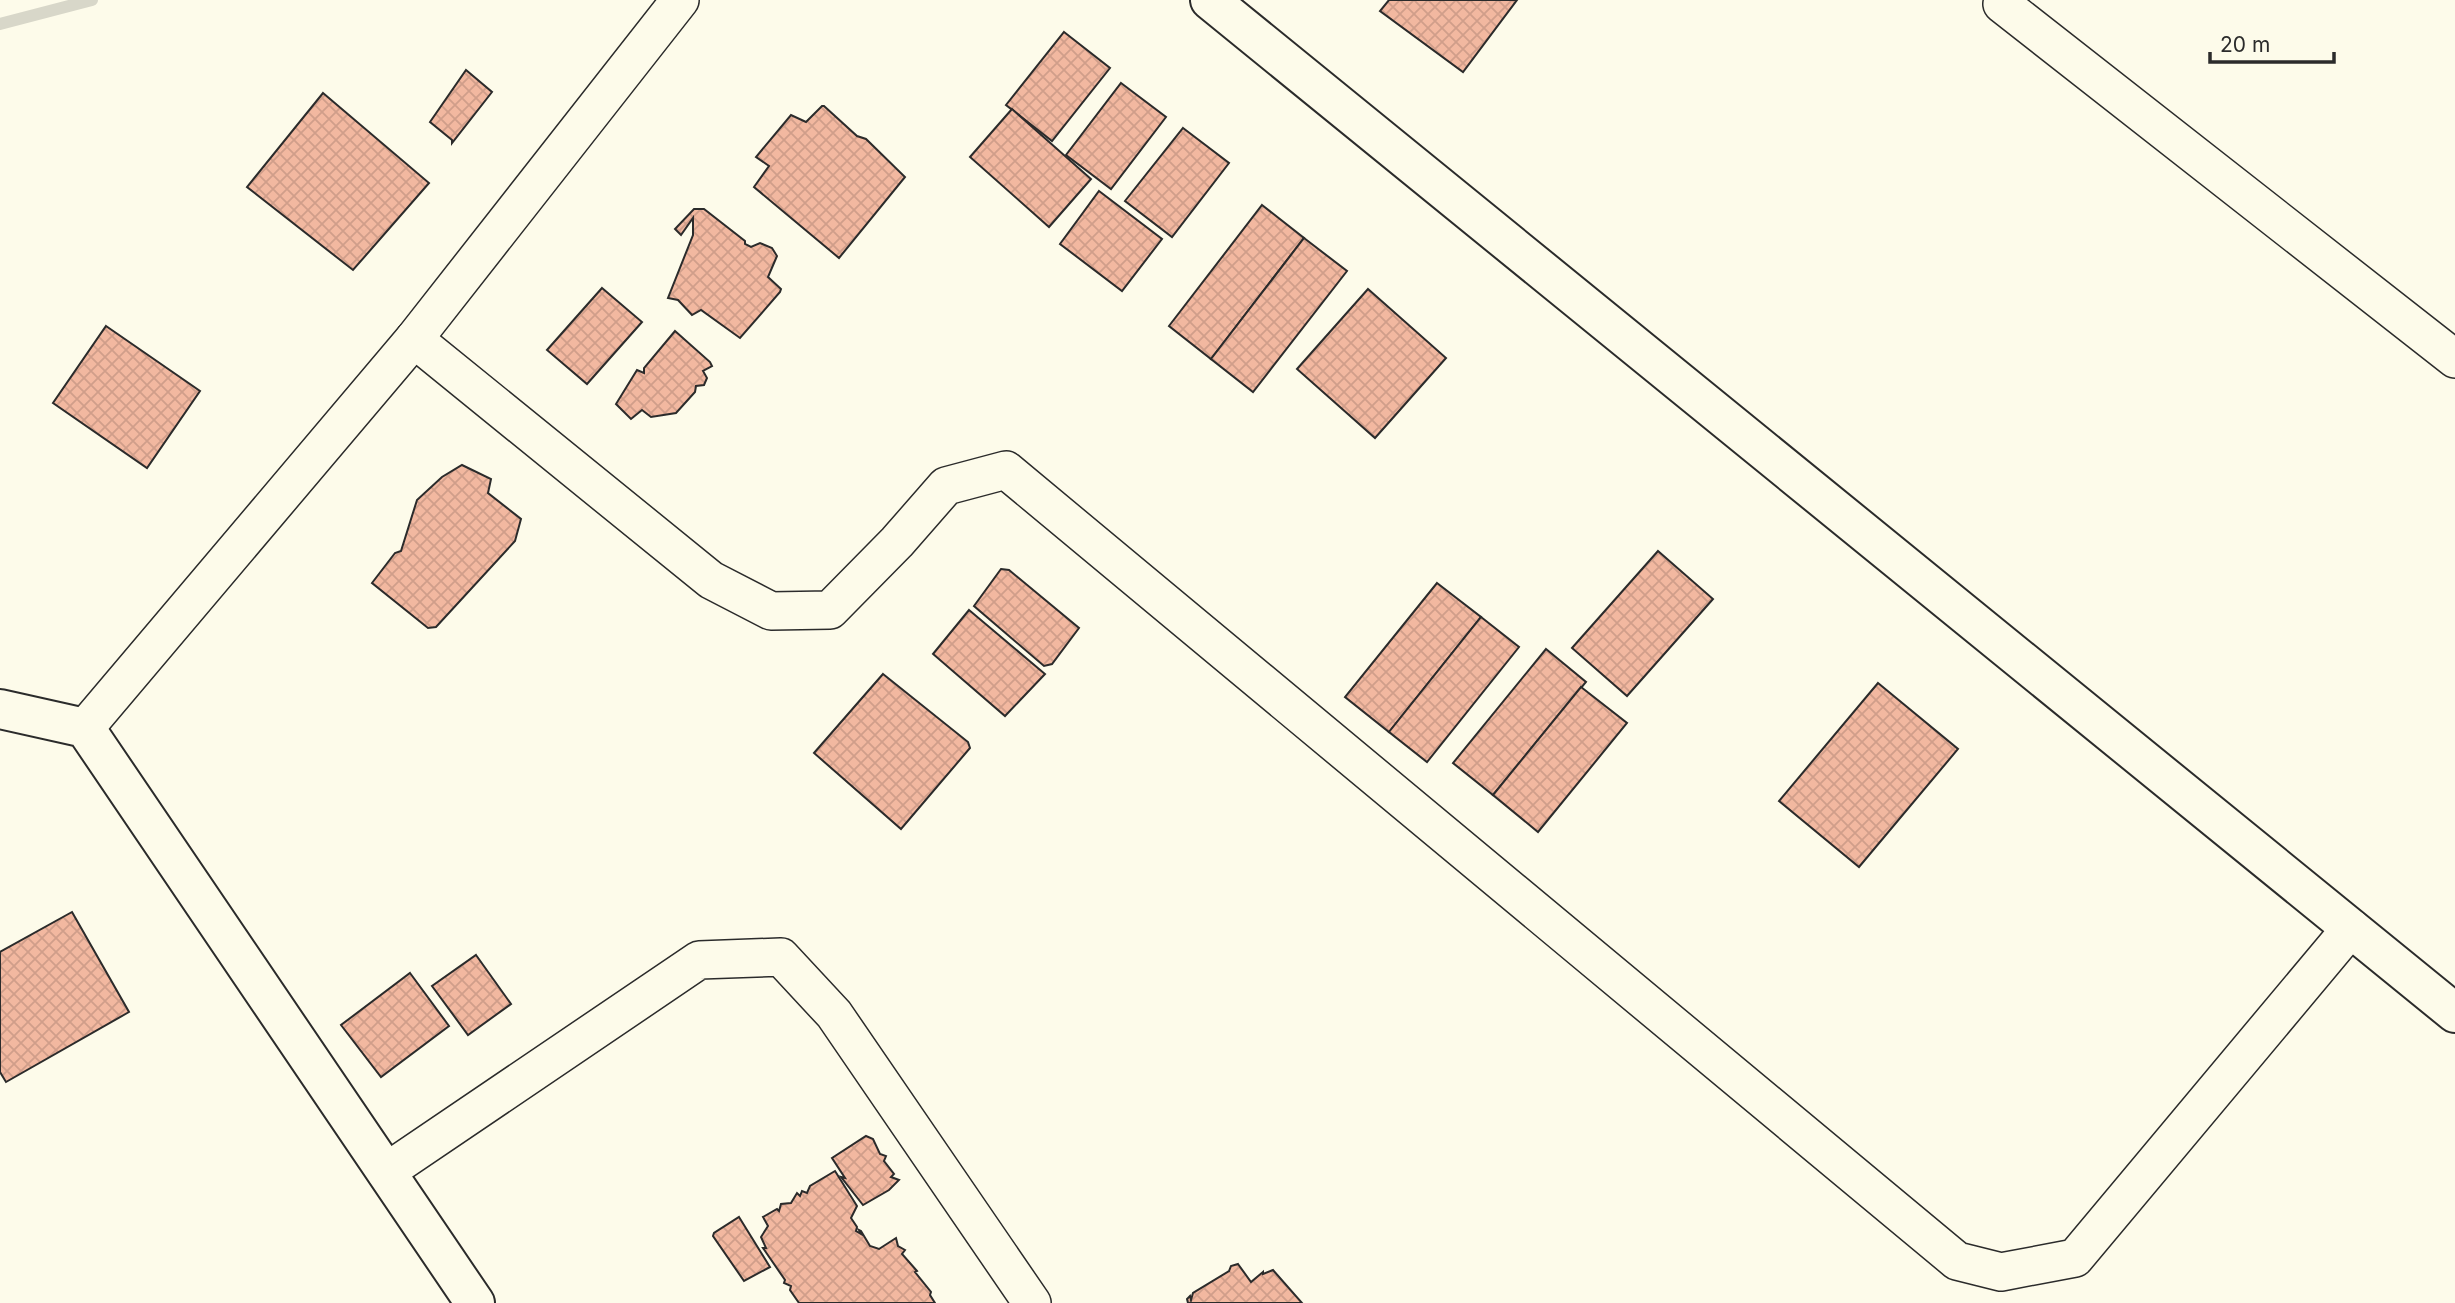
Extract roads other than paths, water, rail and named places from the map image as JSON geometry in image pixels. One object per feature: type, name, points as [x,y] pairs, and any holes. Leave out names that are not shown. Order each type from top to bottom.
[{"type":"street","points":[[85,728],[414,340],[680,0]]},
{"type":"street","points":[[1210,0],[2455,1013]]},
{"type":"street","points":[[2002,4],[2455,359]]},
{"type":"street","points":[[414,340],[710,580],[771,611],[830,610],[897,542],[946,486],[1006,470],[1957,1261],[2001,1272],[2075,1258],[2351,928]]},
{"type":"street","points":[[0,709],[85,728],[475,1303]]},
{"type":"street","points":[[386,1172],[699,960],[781,957],[834,1014],[1032,1303]]},
{"type":"waterway","points":[[0,24],[92,0]]}]
